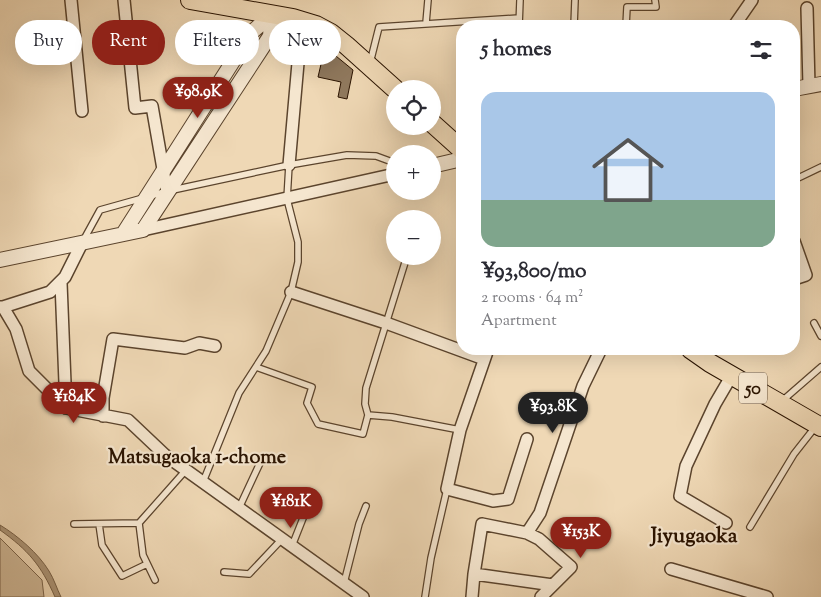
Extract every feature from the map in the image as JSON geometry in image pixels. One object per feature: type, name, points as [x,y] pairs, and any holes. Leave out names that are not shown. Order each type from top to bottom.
[{"type":"highway","points":[[193,0],[244,5],[300,20]]},
{"type":"highway","points":[[341,41],[386,81]]},
{"type":"highway","points":[[441,131],[456,145]]},
{"type":"highway","name":"50","points":[[700,355],[819,426]]},
{"type":"street","points":[[71,0],[82,111]]},
{"type":"street","points":[[124,0],[136,108],[152,106],[168,191]]},
{"type":"street","points":[[738,20],[752,0]]},
{"type":"street","points":[[800,88],[815,85],[806,8]]},
{"type":"street","points":[[122,234],[251,33],[272,14]]},
{"type":"street","points":[[143,230],[270,36],[272,14]]},
{"type":"street","points":[[289,166],[298,65]]},
{"type":"street","points":[[441,164],[456,160]]},
{"type":"street","points":[[0,260],[386,176]]},
{"type":"street","points":[[82,243],[65,278],[50,292],[2,307],[16,329],[29,371],[66,408],[128,420],[165,455],[363,597]]},
{"type":"street","points":[[800,258],[806,275],[800,277]]},
{"type":"street","points":[[61,283],[66,408]]},
{"type":"street","points":[[291,292],[456,345]]},
{"type":"street","points":[[103,416],[103,398],[113,338],[185,348],[199,343],[215,346]]},
{"type":"street","points":[[486,355],[460,430],[447,489],[493,501],[508,499],[527,439]]},
{"type":"street","points":[[527,533],[540,513],[583,386],[598,355]]},
{"type":"street","points":[[726,523],[680,496],[686,466],[715,404],[732,375]]},
{"type":"street","points":[[472,597],[482,524],[527,533],[539,539],[570,567],[541,597]]},
{"type":"street","points":[[671,569],[767,597]]},
{"type":"street","points":[[474,574],[553,585]]},
{"type":"lane","points":[[426,23],[428,0]]},
{"type":"lane","points":[[482,20],[519,18],[520,0]]},
{"type":"lane","points":[[574,20],[575,0]]},
{"type":"lane","points":[[626,20],[627,7],[656,7],[655,0]]},
{"type":"lane","points":[[369,65],[379,26],[456,21]]},
{"type":"lane","points":[[82,243],[100,210],[168,191],[347,155],[376,156],[386,160]]},
{"type":"lane","points":[[202,482],[239,394],[273,334],[291,292],[298,262],[298,242],[287,199],[289,166]]},
{"type":"lane","points":[[800,177],[821,167]]},
{"type":"lane","points":[[256,366],[312,387],[307,403],[318,424],[363,434],[368,415],[365,404],[366,388],[404,265]]},
{"type":"lane","points":[[814,323],[821,336]]},
{"type":"lane","points":[[780,402],[821,367]]},
{"type":"lane","points":[[368,415],[392,417],[460,430]]},
{"type":"lane","points":[[750,527],[794,454],[819,426]]},
{"type":"lane","points":[[239,508],[260,463]]},
{"type":"lane","points":[[155,580],[142,555],[139,523],[186,470]]},
{"type":"lane","points":[[425,597],[431,558],[447,489]]},
{"type":"lane","points":[[224,572],[249,574],[287,542],[313,493]]},
{"type":"lane","points":[[344,583],[359,524],[366,506]]},
{"type":"lane","points":[[74,524],[139,523]]},
{"type":"lane","points":[[99,524],[102,545],[122,576],[147,564]]},
{"type":"shaded area","points":[[0,525],[14,534],[39,558],[51,574],[61,597],[55,597],[33,559],[0,530]]},
{"type":"shaded area","points":[[0,538],[42,580],[44,597],[0,597]]},
{"type":"building","points":[[341,60],[353,70],[347,99],[338,97],[341,82],[318,77],[321,65],[341,65]]},
{"type":"district","name":"Matsugaoka 1-chome","points":[[197,456]]},
{"type":"district","name":"Jiyugaoka","points":[[694,535]]}]
